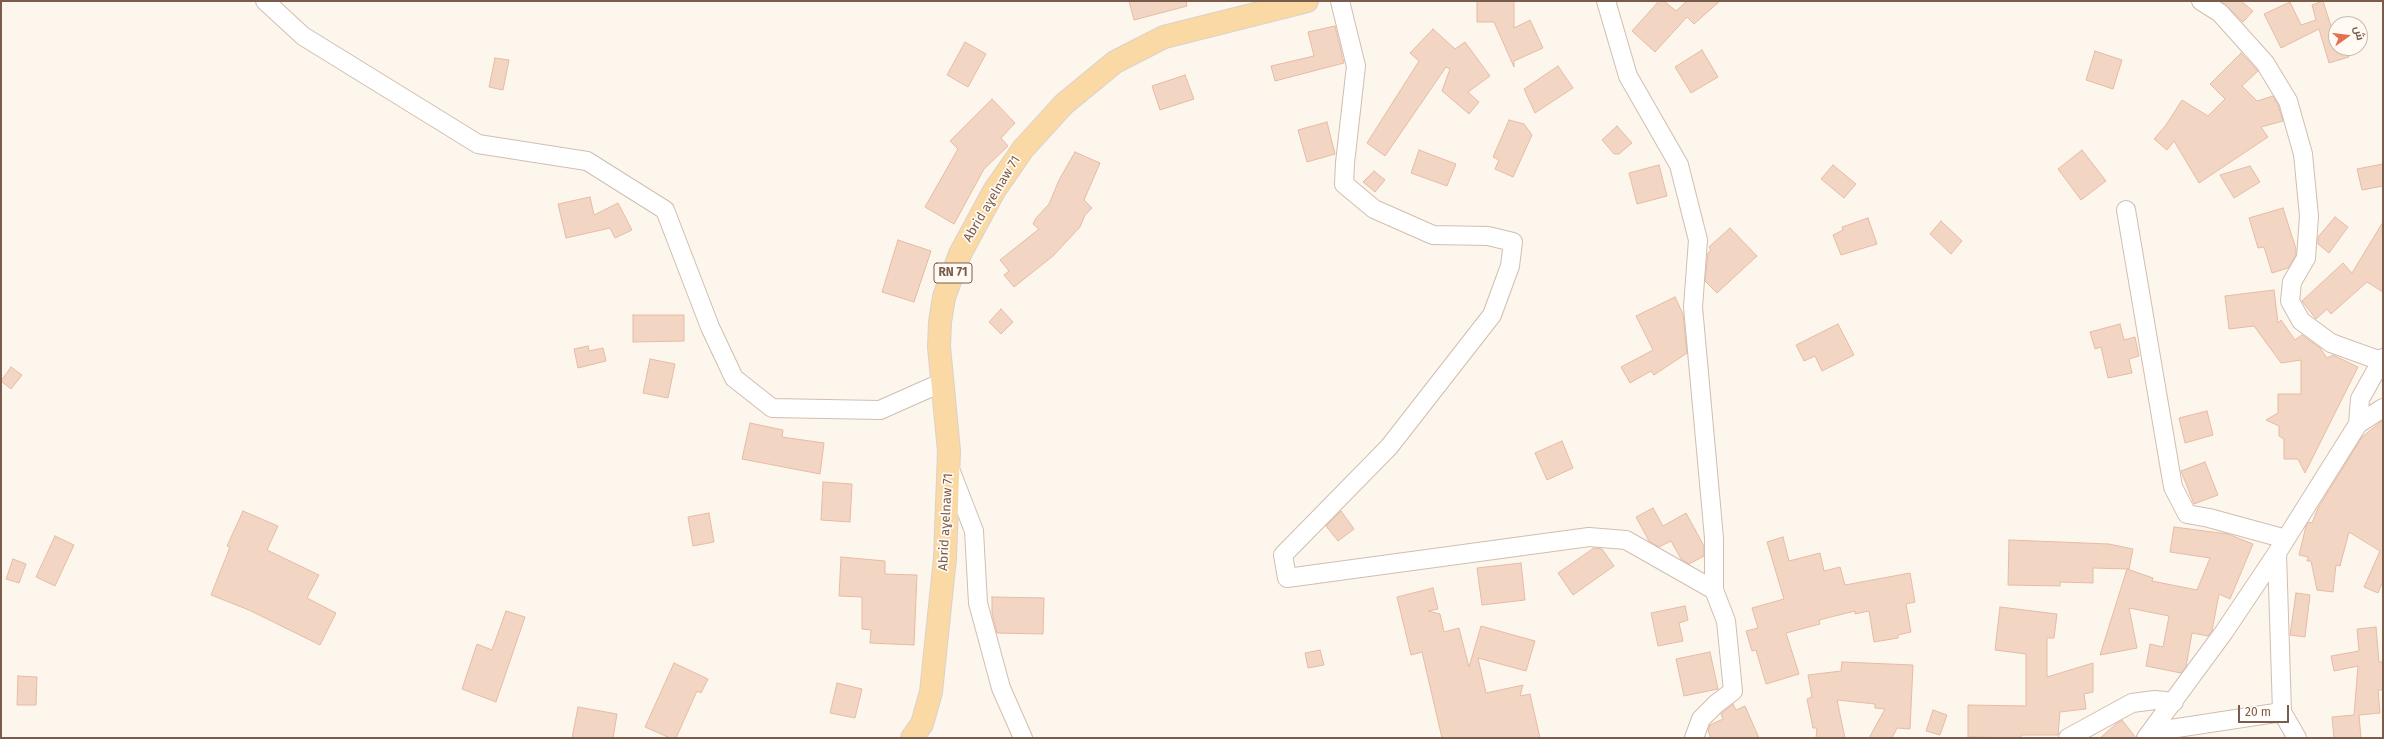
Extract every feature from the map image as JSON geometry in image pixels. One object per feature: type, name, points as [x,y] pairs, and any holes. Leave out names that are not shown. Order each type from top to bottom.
[{"type":"main road","name":"Abrid aɣelnaw 71","points":[[912,738],[922,724],[931,692],[945,558],[950,468],[939,347],[940,322],[944,296],[960,254],[994,191],[1023,149],[1064,104],[1115,62],[1150,43],[1187,30],[1307,1]]},
{"type":"street","points":[[265,1],[303,36],[478,144],[587,161],[666,210],[710,327],[734,378],[772,408],[880,410],[943,382]]},
{"type":"street","points":[[1340,1],[1356,66],[1344,184],[1374,209],[1433,235],[1488,236],[1513,242],[1510,266],[1492,315],[1389,447],[1283,556],[1287,578],[1589,537],[1626,540],[1714,590]]},
{"type":"street","points":[[1606,1],[1628,76],[1679,165],[1698,240],[1693,307],[1714,538],[1714,590],[1726,621],[1733,691],[1716,704],[1701,719],[1694,738]]},
{"type":"street","points":[[2201,1],[2220,13],[2265,64],[2288,101],[2303,154],[2309,216],[2306,258],[2292,282],[2290,301],[2301,321],[2331,343],[2382,359],[2360,399],[2358,424]]},
{"type":"street","points":[[2126,210],[2174,487],[2183,508],[2187,514],[2209,518],[2281,546]]},
{"type":"street","points":[[2148,735],[2174,702],[2224,632],[2281,546],[2358,424],[2383,408]]},
{"type":"street","points":[[950,468],[974,531],[978,603],[1001,688],[1023,738]]},
{"type":"street","points":[[2281,546],[2282,712],[2297,738]]},
{"type":"street","points":[[2068,738],[2132,703],[2155,700],[2174,702]]},
{"type":"street","points":[[2148,735],[2282,712]]},
{"type":"building","points":[[1129,1],[1186,1],[1187,6],[1134,20]]},
{"type":"building","points":[[1477,1],[1514,1],[1514,28],[1530,20],[1543,48],[1514,61],[1514,67],[1494,22],[1477,22]]},
{"type":"building","points":[[1659,1],[1664,1],[1676,11],[1687,1],[1720,1],[1694,24],[1687,17],[1655,52],[1632,31]]},
{"type":"building","points":[[2221,1],[2241,1],[2253,11],[2243,22]]},
{"type":"building","points":[[2323,1],[2328,17],[2328,56],[2349,57],[2329,63],[2319,29],[2281,48],[2264,14],[2290,2],[2301,25],[2316,20],[2312,5]]},
{"type":"building","points":[[1335,26],[1344,63],[1275,81],[1271,66],[1314,56],[1308,32]]},
{"type":"building","points":[[1433,29],[1455,49],[1465,42],[1490,76],[1468,92],[1479,102],[1469,114],[1442,91],[1450,69],[1446,67],[1385,156],[1367,143],[1419,61],[1410,53]]},
{"type":"building","points":[[965,42],[986,54],[968,87],[947,75]]},
{"type":"building","points":[[1702,50],[1718,77],[1691,93],[1675,67]]},
{"type":"building","points":[[2095,51],[2122,60],[2113,89],[2086,80]]},
{"type":"building","points":[[2241,53],[2258,71],[2242,86],[2257,101],[2273,96],[2278,105],[2283,121],[2261,127],[2268,137],[2199,183],[2174,141],[2167,150],[2154,139],[2166,125],[2182,100],[2208,116],[2225,99],[2210,84]]},
{"type":"building","points":[[495,58],[509,60],[503,90],[489,87]]},
{"type":"building","points":[[1558,66],[1573,88],[1535,113],[1524,89]]},
{"type":"building","points":[[1185,75],[1194,99],[1160,110],[1152,86]]},
{"type":"building","points":[[992,99],[1015,123],[1001,138],[1008,146],[984,169],[954,224],[925,207],[958,149],[950,141]]},
{"type":"building","points":[[1509,120],[1524,124],[1532,135],[1513,177],[1495,169],[1499,160],[1493,157]]},
{"type":"building","points":[[1327,122],[1335,154],[1307,162],[1298,130]]},
{"type":"building","points":[[1617,126],[1632,143],[1619,154],[1614,154],[1602,140]]},
{"type":"building","points":[[1419,150],[1456,164],[1447,186],[1411,173]]},
{"type":"building","points":[[2082,150],[2106,181],[2081,200],[2058,169]]},
{"type":"building","points":[[1075,152],[1100,163],[1084,200],[1092,208],[1085,215],[1080,227],[1053,256],[1014,287],[1004,275],[1009,271],[1000,260],[1039,229],[1033,224],[1036,218],[1049,204],[1059,180]]},
{"type":"building","points":[[2383,164],[2383,186],[2362,190],[2357,169]]},
{"type":"building","points":[[1659,165],[1667,196],[1637,204],[1629,173]]},
{"type":"building","points":[[1833,165],[1856,184],[1844,198],[1821,179]]},
{"type":"building","points":[[2250,166],[2260,182],[2234,198],[2220,175]]},
{"type":"building","points":[[1374,171],[1385,180],[1375,192],[1363,182]]},
{"type":"building","points":[[590,197],[594,215],[618,203],[632,230],[615,238],[610,228],[566,238],[558,204]]},
{"type":"building","points":[[2283,208],[2296,249],[2296,255],[2288,268],[2272,273],[2264,247],[2258,248],[2249,218]]},
{"type":"building","points":[[2335,217],[2348,227],[2329,253],[2318,244],[2318,237]]},
{"type":"building","points":[[1868,218],[1877,244],[1841,255],[1833,235],[1843,230],[1842,227]]},
{"type":"building","points":[[1941,221],[1962,241],[1951,254],[1930,234]]},
{"type":"building","points":[[2383,222],[2383,292],[2367,282],[2331,314],[2327,309],[2316,319],[2302,301],[2343,263],[2352,273]]},
{"type":"building","points":[[1730,228],[1757,256],[1717,293],[1705,281],[1708,253],[1711,250],[1709,247]]},
{"type":"building","points":[[898,240],[931,251],[914,302],[882,292]]},
{"type":"building","points":[[2274,290],[2278,323],[2281,320],[2295,340],[2302,335],[2320,348],[2327,358],[2333,355],[2358,367],[2305,473],[2298,459],[2284,459],[2284,439],[2279,436],[2279,426],[2266,420],[2278,413],[2278,394],[2301,394],[2301,360],[2281,363],[2254,326],[2229,329],[2225,296]]},
{"type":"building","points":[[1675,297],[1683,314],[1687,353],[1654,375],[1651,371],[1630,383],[1621,367],[1653,350],[1636,316]]},
{"type":"building","points":[[1001,309],[1013,322],[1001,334],[989,322]]},
{"type":"building","points":[[633,315],[684,315],[684,341],[633,342]]},
{"type":"building","points":[[1838,324],[1854,355],[1822,371],[1815,356],[1804,361],[1796,345]]},
{"type":"building","points":[[2120,324],[2124,340],[2135,337],[2139,356],[2129,359],[2132,373],[2108,378],[2101,347],[2095,349],[2090,332]]},
{"type":"building","points":[[588,346],[589,351],[603,348],[606,361],[578,368],[574,349]]},
{"type":"building","points":[[650,359],[675,364],[668,398],[643,393]]},
{"type":"building","points":[[11,367],[22,375],[11,389],[1,381]]},
{"type":"building","points":[[2207,411],[2213,435],[2185,443],[2179,418]]},
{"type":"building","points":[[2383,420],[2383,581],[2378,593],[2364,587],[2380,551],[2349,532],[2340,566],[2336,565],[2333,592],[2317,590],[2311,561],[2307,561],[2308,557],[2299,555],[2306,526],[2309,522],[2312,523],[2318,508],[2362,437]]},
{"type":"building","points":[[750,423],[783,430],[782,437],[824,443],[820,474],[742,459]]},
{"type":"building","points":[[1562,441],[1573,468],[1547,480],[1535,453]]},
{"type":"building","points":[[2205,462],[2218,495],[2194,504],[2181,471]]},
{"type":"building","points":[[823,482],[852,484],[850,522],[821,520]]},
{"type":"building","points":[[1653,508],[1663,526],[1686,513],[1704,546],[1704,556],[1689,564],[1681,559],[1671,541],[1659,547],[1649,541],[1636,517]]},
{"type":"building","points":[[243,511],[278,526],[267,550],[319,575],[307,598],[336,613],[320,645],[249,610],[211,595],[230,547],[227,546]]},
{"type":"building","points":[[1341,511],[1354,529],[1338,541],[1326,526]]},
{"type":"building","points":[[709,513],[714,542],[693,546],[688,517]]},
{"type":"building","points":[[2174,527],[2228,534],[2253,544],[2230,599],[2219,594],[2212,631],[2208,636],[2192,633],[2186,667],[2181,673],[2146,666],[2150,644],[2163,647],[2169,616],[2129,608],[2137,648],[2100,655],[2127,569],[2153,578],[2152,581],[2197,590],[2210,558],[2170,552]]},
{"type":"building","points":[[55,536],[74,545],[55,586],[36,577]]},
{"type":"building","points":[[1783,537],[1789,561],[1820,553],[1824,571],[1840,567],[1845,585],[1910,573],[1915,602],[1906,604],[1911,632],[1898,635],[1898,638],[1874,642],[1869,611],[1855,614],[1855,611],[1819,620],[1820,624],[1786,633],[1799,674],[1766,684],[1756,650],[1752,651],[1746,631],[1758,628],[1752,608],[1784,599],[1767,542]]},
{"type":"building","points":[[2009,540],[2109,544],[2133,549],[2129,569],[2093,568],[2093,583],[2060,582],[2060,586],[2008,585]]},
{"type":"building","points":[[1594,548],[1602,549],[1614,566],[1573,595],[1558,573]]},
{"type":"building","points":[[841,557],[885,561],[885,574],[917,575],[914,645],[870,643],[871,630],[862,629],[862,597],[839,596]]},
{"type":"building","points":[[13,559],[26,564],[19,583],[6,579]]},
{"type":"building","points":[[1521,563],[1525,600],[1482,605],[1477,568]]},
{"type":"building","points":[[1433,588],[1438,609],[1428,611],[1440,614],[1444,632],[1459,628],[1469,667],[1481,626],[1535,641],[1526,671],[1478,658],[1486,693],[1523,685],[1520,696],[1530,694],[1540,738],[1442,738],[1422,652],[1411,655],[1397,597]]},
{"type":"building","points":[[2296,593],[2310,595],[2305,637],[2290,635]]},
{"type":"building","points":[[992,597],[1044,598],[1043,634],[997,633],[992,613]]},
{"type":"building","points":[[1685,606],[1688,620],[1679,623],[1683,641],[1658,646],[1651,613]]},
{"type":"building","points":[[2000,607],[2057,614],[2054,638],[2047,638],[2047,677],[2093,663],[2093,692],[2084,694],[2086,709],[2060,712],[2058,735],[2021,735],[2021,738],[1968,737],[1968,705],[2026,706],[2026,654],[1995,650]]},
{"type":"building","points":[[506,611],[525,617],[496,702],[462,689],[477,644],[492,650]]},
{"type":"building","points":[[2376,627],[2379,662],[2383,662],[2383,690],[2378,690],[2380,713],[2359,715],[2361,738],[2334,738],[2332,717],[2354,715],[2358,666],[2334,671],[2331,656],[2359,651],[2357,629]]},
{"type":"building","points":[[1320,650],[1324,665],[1308,668],[1305,653]]},
{"type":"building","points":[[1710,652],[1718,689],[1684,696],[1676,659]]},
{"type":"building","points":[[1842,662],[1913,665],[1910,729],[1897,728],[1892,738],[1869,738],[1885,709],[1875,708],[1875,704],[1837,700],[1845,738],[1816,738],[1817,728],[1813,728],[1807,699],[1812,697],[1808,675],[1841,671]]},
{"type":"building","points":[[674,663],[708,679],[701,693],[697,691],[676,738],[670,738],[645,727]]},
{"type":"building","points":[[18,676],[37,677],[36,705],[17,705]]},
{"type":"building","points":[[837,683],[862,689],[855,718],[830,713]]},
{"type":"building","points":[[1733,704],[1736,710],[1745,706],[1759,738],[1711,738],[1708,731],[1710,725],[1723,719],[1721,714]]},
{"type":"building","points":[[578,707],[617,714],[613,738],[572,738]]},
{"type":"building","points":[[1933,710],[1947,715],[1940,735],[1926,731]]},
{"type":"building","points":[[2122,720],[2136,738],[2100,738],[2116,724]]}]
